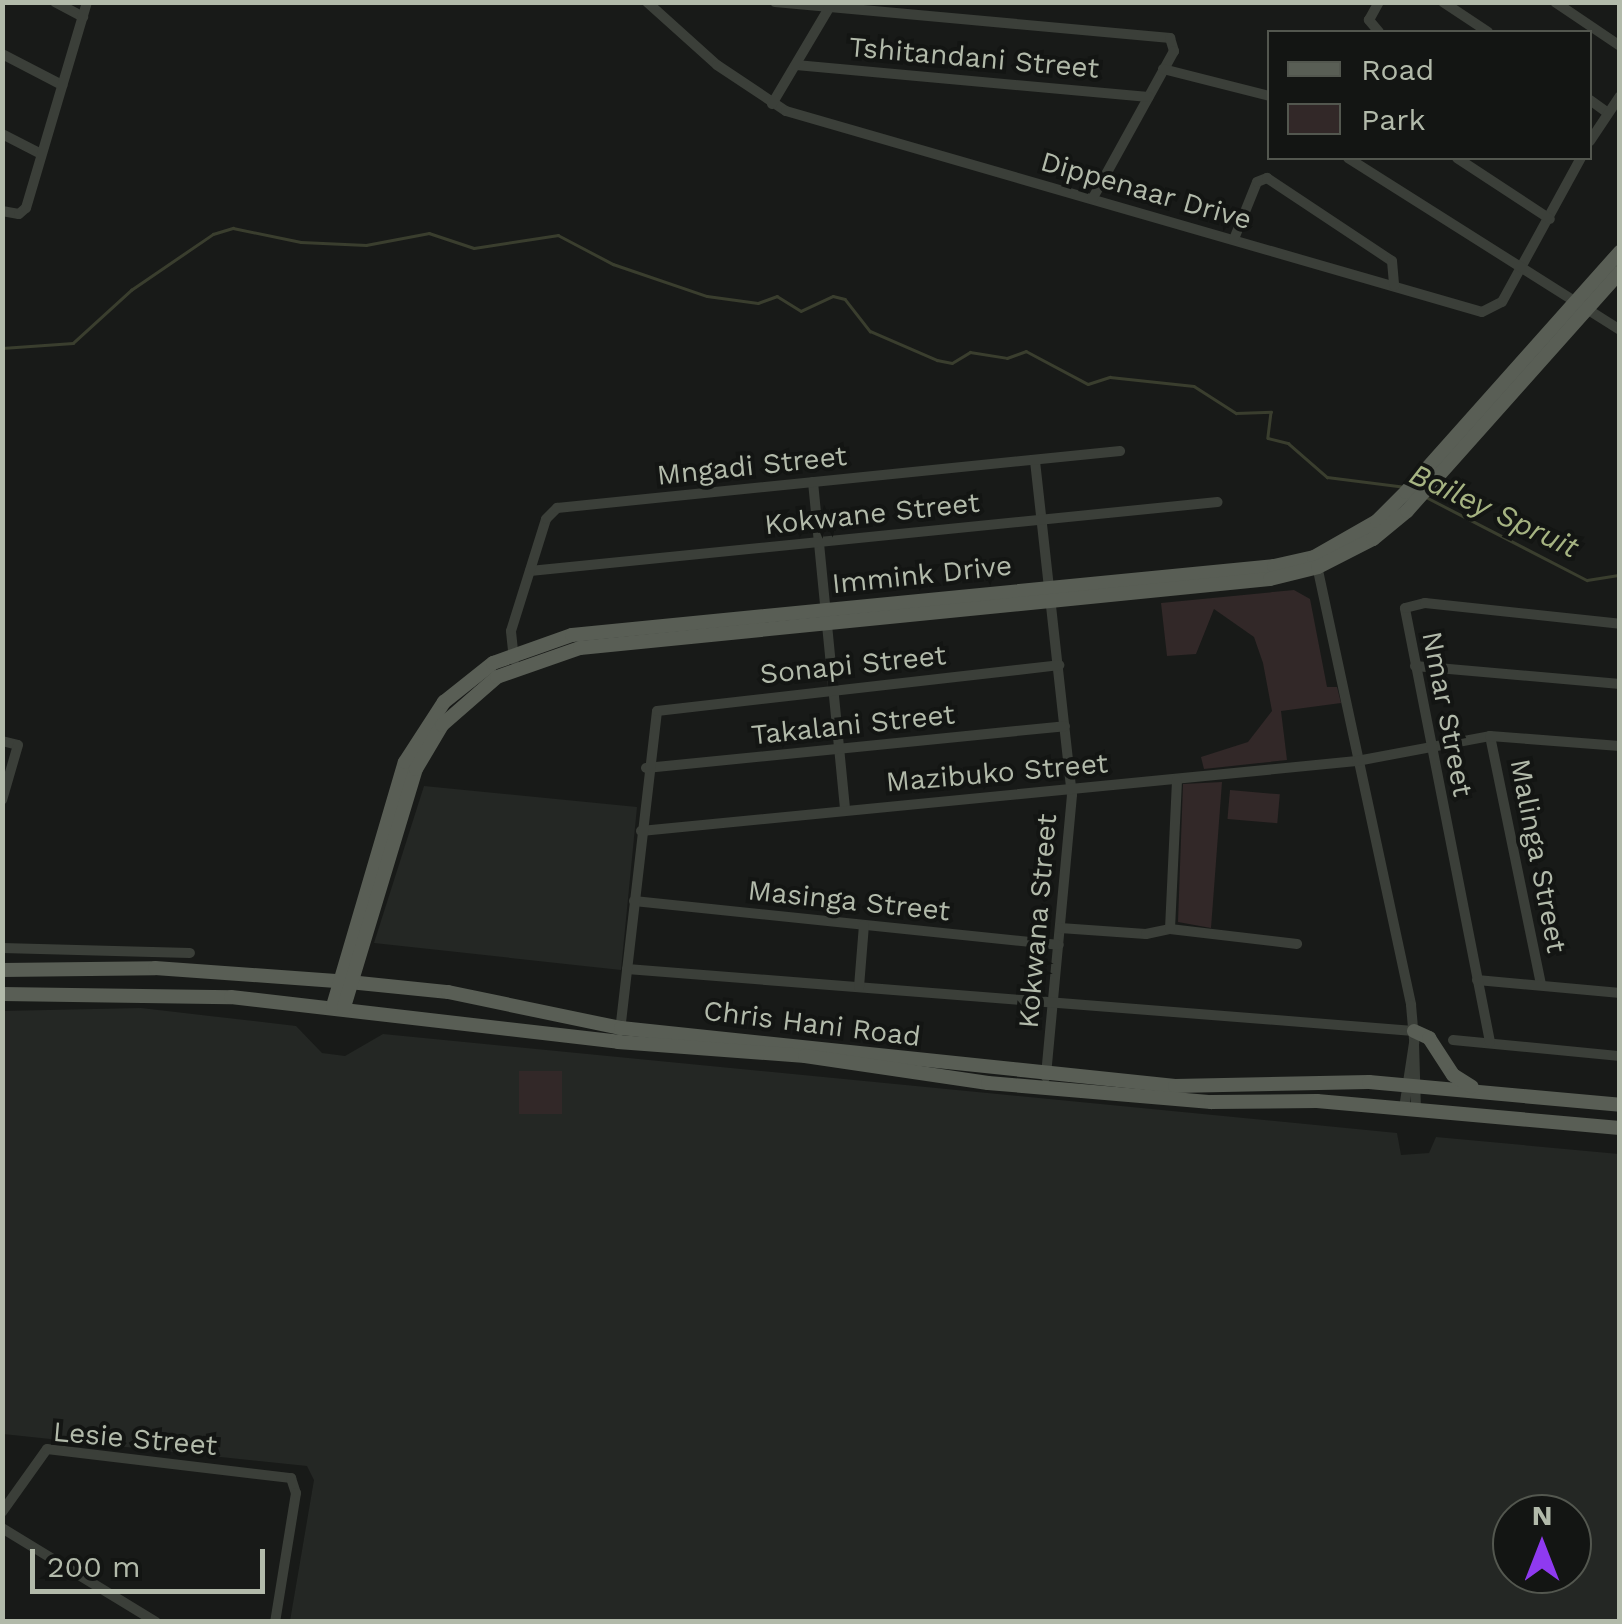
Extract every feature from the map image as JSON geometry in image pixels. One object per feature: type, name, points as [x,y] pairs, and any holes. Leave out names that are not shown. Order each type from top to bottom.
[{"type":"main road","name":"Immink Drive","points":[[338,1007],[410,750],[454,692],[513,660],[572,635],[826,617],[1316,562],[1445,470],[1586,303],[1620,252]]},
{"type":"main road","name":"Immink Drive","points":[[1414,494],[1428,469],[1620,272]]},
{"type":"main road","name":"Immink Drive","points":[[353,948],[422,758],[458,708],[513,660]]},
{"type":"main road","points":[[300,978],[334,964],[353,948],[368,976],[386,986]]},
{"type":"main road","name":"Chris Hani Road","points":[[2,970],[138,968],[448,992],[620,1035]]},
{"type":"main road","name":"Chris Hani Road","points":[[2,994],[174,994],[338,1007],[1046,1080],[1190,1086],[1412,1086],[1620,1105]]},
{"type":"main road","points":[[1414,1037],[1432,1041],[1457,1079],[1482,1092]]},
{"type":"main road","points":[[1046,1080],[1107,1093],[1410,1109],[1620,1128]]},
{"type":"street","points":[[56,2],[82,16]]},
{"type":"street","points":[[2,210],[24,210],[87,2]]},
{"type":"street","name":"Dippenaar Drive","points":[[647,2],[717,66],[772,104],[1490,312],[1520,272],[1579,161]]},
{"type":"street","points":[[775,2],[1166,37],[1174,47],[1164,70],[1093,198]]},
{"type":"street","points":[[1377,30],[1369,20],[1380,2]]},
{"type":"street","points":[[1443,2],[1485,30]]},
{"type":"street","points":[[1555,2],[1620,46]]},
{"type":"street","points":[[772,104],[832,5]]},
{"type":"street","points":[[2,54],[62,85]]},
{"type":"street","name":"Tshitandani Street","points":[[796,64],[1149,96]]},
{"type":"street","points":[[1164,70],[1267,95]]},
{"type":"street","points":[[1592,138],[1605,111],[1620,96]]},
{"type":"street","points":[[1592,101],[1605,111]]},
{"type":"street","points":[[2,134],[41,154]]},
{"type":"street","points":[[1351,160],[1520,272],[1586,303],[1620,330]]},
{"type":"street","points":[[1460,160],[1550,219]]},
{"type":"street","points":[[1234,240],[1258,181],[1267,178],[1392,261],[1394,286]]},
{"type":"street","name":"Mngadi Street","points":[[513,660],[530,571],[546,519],[557,508],[1120,451]]},
{"type":"street","name":"Kokwana Street","points":[[1035,460],[1072,788],[1046,1080]]},
{"type":"street","points":[[813,482],[845,810]]},
{"type":"street","name":"Kokwane Street","points":[[530,571],[1218,502]]},
{"type":"street","points":[[1316,562],[1414,1037],[1410,1109]]},
{"type":"street","name":"Nmar Street","points":[[1490,1042],[1404,612],[1411,603],[1620,624]]},
{"type":"street","name":"Sonapi Street","points":[[646,768],[654,714],[1059,665]]},
{"type":"street","points":[[1414,666],[1620,684]]},
{"type":"street","name":"Takalani Street","points":[[646,768],[1065,726]]},
{"type":"street","name":"Mazibuko Street","points":[[641,831],[1358,760],[1490,736],[1620,746]]},
{"type":"street","name":"Malinga Street","points":[[1490,736],[1541,984]]},
{"type":"street","points":[[2,741],[18,746],[2,800]]},
{"type":"street","points":[[620,1035],[646,768]]},
{"type":"street","points":[[1170,929],[1177,779]]},
{"type":"street","name":"Masinga Street","points":[[634,901],[1059,945]]},
{"type":"street","points":[[859,987],[864,925]]},
{"type":"street","points":[[1060,928],[1146,934],[1170,929],[1297,944]]},
{"type":"street","points":[[2,948],[190,953]]},
{"type":"street","points":[[627,968],[1414,1037]]},
{"type":"street","points":[[1478,980],[1620,993]]},
{"type":"street","points":[[1453,1040],[1620,1056]]},
{"type":"street","name":"Lesie Street","points":[[2,1512],[44,1450],[295,1482],[274,1622]]},
{"type":"street","points":[[2,1528],[156,1622]]},
{"type":"shaded area","points":[[424,786],[637,807],[621,970],[374,943]]},
{"type":"shaded area","points":[[141,1008],[296,1026],[322,1053],[345,1056],[383,1034],[1397,1133],[1401,1155],[1429,1153],[1436,1137],[1619,1154],[1619,1621],[290,1621],[314,1480],[307,1466],[3,1434],[2,1011]]},
{"type":"green space","points":[[1294,590],[1310,599],[1327,687],[1337,687],[1341,703],[1281,711],[1287,760],[1204,769],[1201,757],[1248,742],[1272,711],[1263,663],[1254,637],[1214,609],[1196,654],[1167,656],[1161,603]]},
{"type":"green space","points":[[1222,782],[1211,928],[1178,922],[1183,784]]},
{"type":"green space","points":[[1230,790],[1280,794],[1277,823],[1227,819]]},
{"type":"green space","points":[[519,1071],[562,1071],[562,1114],[519,1114]]},
{"type":"waterway","name":"Bailey Spruit","points":[[2,348],[73,343],[131,290],[213,234],[233,228],[301,242],[366,245],[429,233],[474,248],[558,235],[613,264],[707,296],[758,303],[777,296],[801,311],[833,296],[845,299],[870,331],[937,360],[952,363],[970,352],[1007,358],[1026,351],[1088,384],[1110,377],[1194,386],[1236,413],[1271,412],[1268,438],[1288,443],[1327,477],[1405,487]]},
{"type":"waterway","name":"Bailey Spruit","points":[[1426,497],[1587,580],[1620,575]]}]
